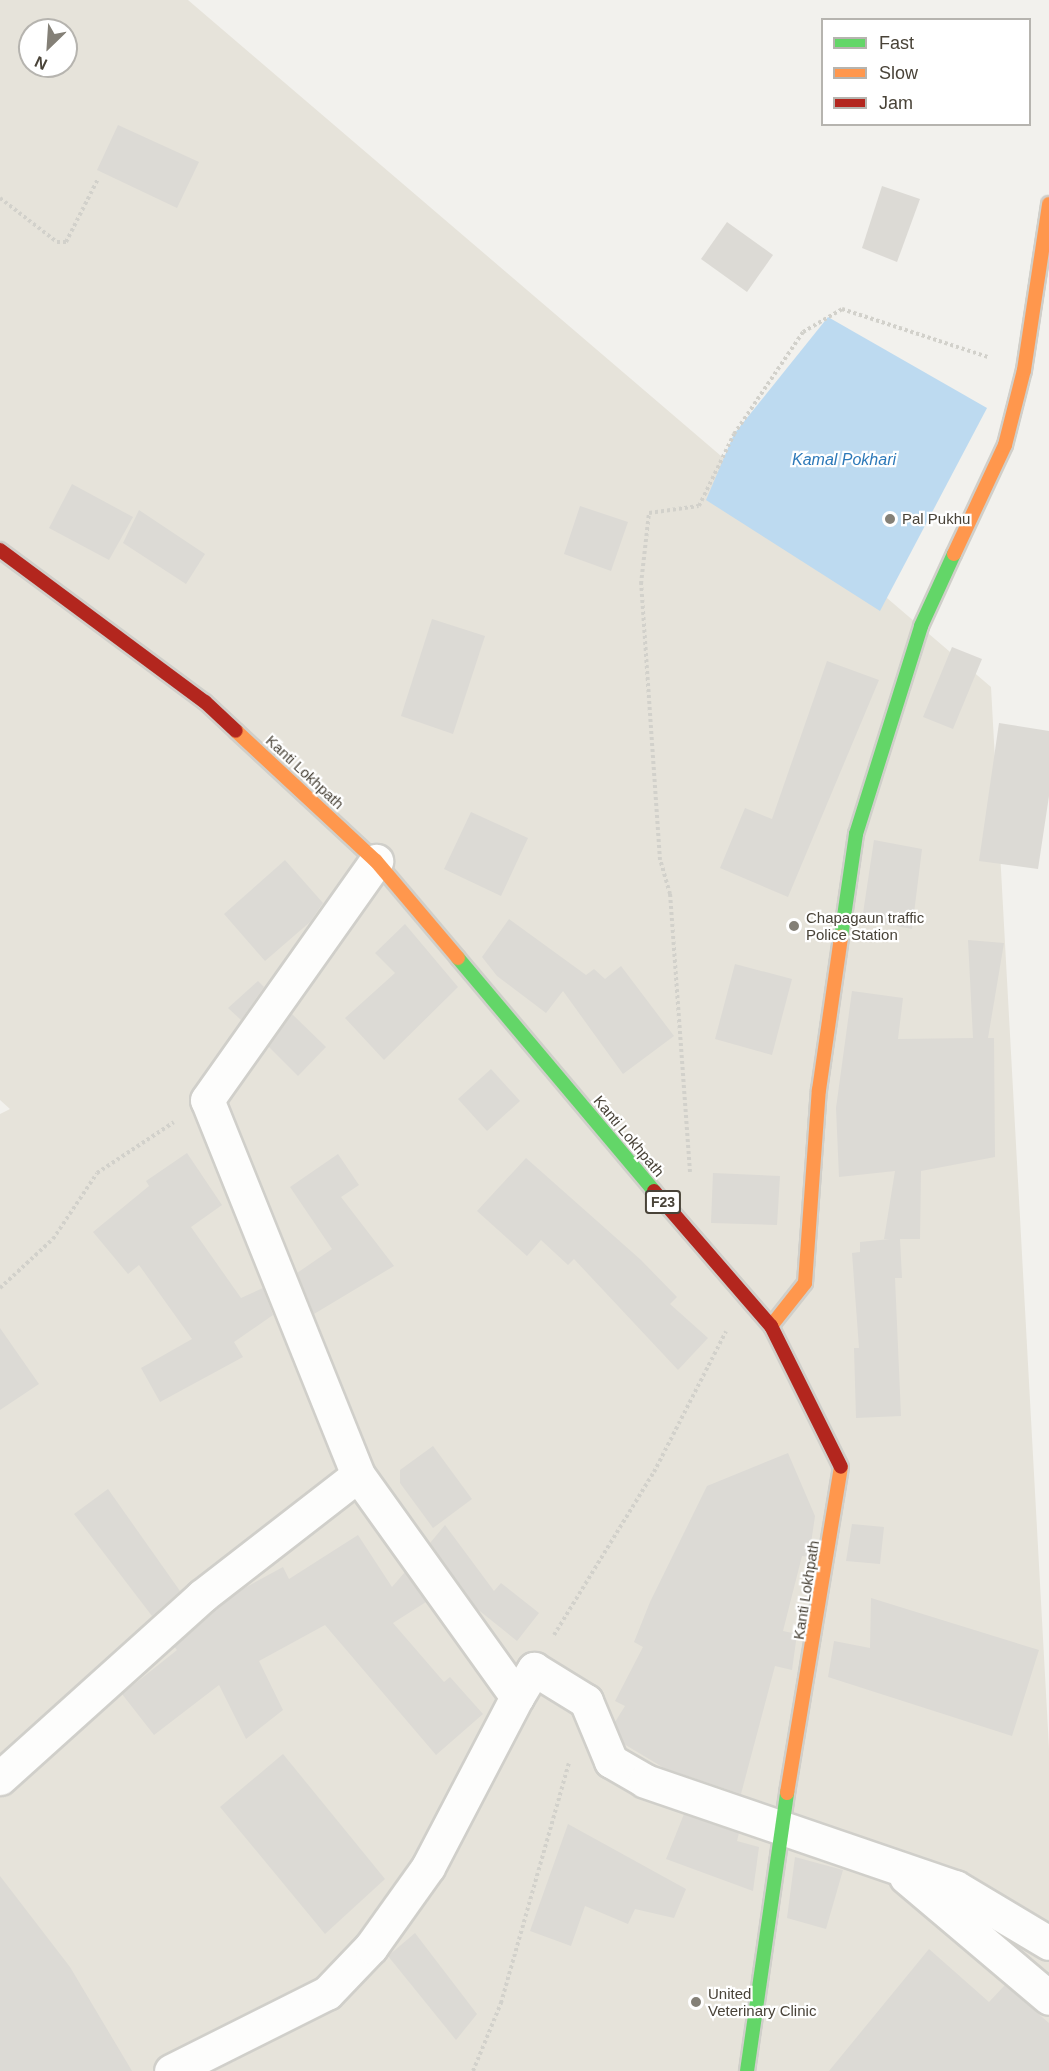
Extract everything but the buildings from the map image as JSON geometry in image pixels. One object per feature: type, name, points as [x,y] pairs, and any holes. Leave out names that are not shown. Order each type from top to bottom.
[{"type":"main road","points":[[771,1326],[805,1283],[819,1090],[856,834],[921,626],[1005,445],[1024,370],[1049,204]]},
{"type":"main road","name":"Kanti Lokhpath","points":[[0,550],[205,702],[376,861],[691,1235],[736,1281],[771,1326],[842,1461],[809,1680],[780,1829],[747,2071]]},
{"type":"street","points":[[376,861],[207,1100],[358,1475],[517,1697]]},
{"type":"street","points":[[0,1778],[202,1596],[358,1475]]},
{"type":"street","points":[[171,2071],[327,1993],[371,1947],[428,1867],[534,1669],[586,1701],[611,1761],[672,1794],[747,1813],[780,1829],[955,1887],[1049,1943]]},
{"type":"street","points":[[892,1866],[1049,1998]]},
{"type":"path","points":[[0,198],[57,242],[66,242],[72,238],[98,179]]},
{"type":"path","points":[[690,1175],[670,894],[660,860],[641,584],[649,513],[699,506],[734,434],[803,332],[842,309],[1024,370]]},
{"type":"path","points":[[0,1288],[53,1239],[97,1173],[207,1100]]},
{"type":"path","points":[[534,1669],[654,1472],[730,1323],[736,1281]]},
{"type":"path","points":[[473,2071],[501,2003],[571,1757]]},
{"type":"shaded area","points":[[0,0],[188,0],[991,687],[1049,1748],[1049,2071],[0,2071],[0,1114],[10,1109],[0,1100]]},
{"type":"water","name":"Kamal Pokhari","points":[[828,317],[987,408],[880,611],[706,500],[734,434]]},
{"type":"traffic: fast","points":[[841,937],[856,834],[921,626],[954,554]]},
{"type":"traffic: fast","points":[[458,958],[654,1191]]},
{"type":"traffic: fast","points":[[747,2071],[787,1793]]},
{"type":"traffic: slow","points":[[954,554],[1005,445],[1024,370],[1049,204]]},
{"type":"traffic: slow","points":[[236,731],[376,861],[458,958]]},
{"type":"traffic: slow","points":[[771,1326],[805,1283],[819,1090],[841,937]]},
{"type":"traffic: slow","points":[[787,1793],[841,1467]]},
{"type":"traffic: jam","points":[[0,550],[205,702],[236,731]]},
{"type":"traffic: jam","points":[[654,1191],[771,1326],[841,1467]]},
{"type":"place","name":"Pal Pukhu","points":[[890,519]]},
{"type":"place","name":"Chapagaun traffic Police Station","points":[[794,926]]},
{"type":"place","name":"United Veterinary Clinic","points":[[696,2002]]}]
